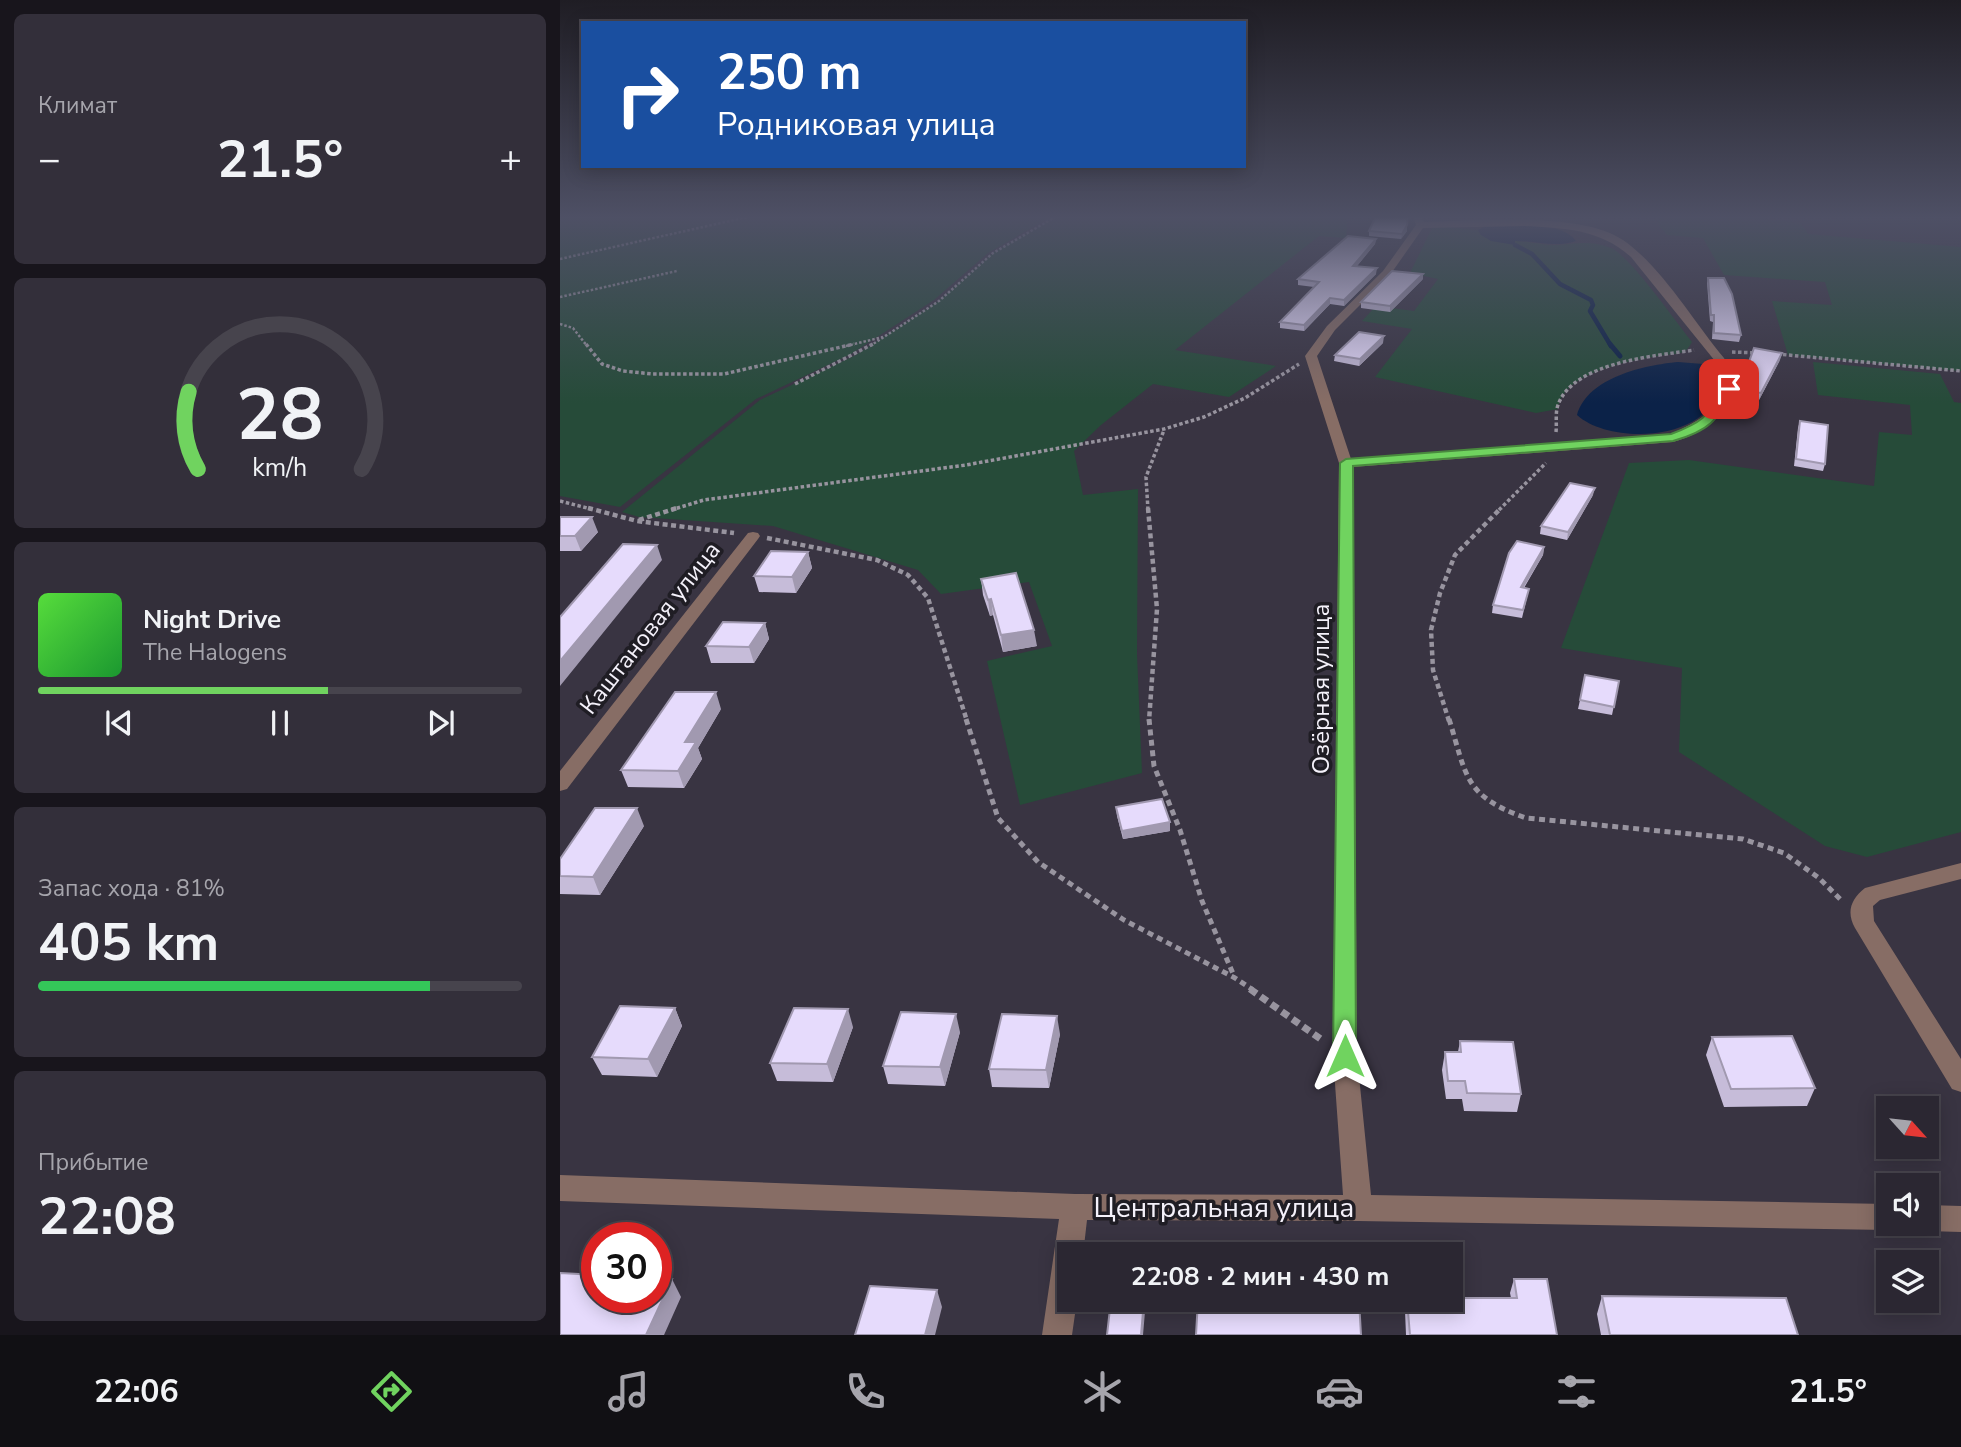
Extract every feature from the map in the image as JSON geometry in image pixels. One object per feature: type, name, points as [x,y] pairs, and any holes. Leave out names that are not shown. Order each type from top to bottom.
[{"type":"street","points":[[1311,356],[1319,340],[1380,278]]},
{"type":"street","points":[[1346,463],[1673,438],[1698,428],[1713,417],[1729,389],[1727,372],[1654,278]]},
{"type":"street","name":"Озёрная улица","points":[[1311,356],[1346,463],[1345,1056],[1358,1208]]},
{"type":"street","name":"Каштановая улица","points":[[560,784],[752,536]]},
{"type":"street","points":[[1961,871],[1873,894],[1864,901],[1860,910],[1863,922],[1961,1081]]},
{"type":"street","name":"Центральная улица","points":[[560,1188],[1075,1207],[1358,1208],[1876,1217]]},
{"type":"street","points":[[1057,1335],[1075,1207]]},
{"type":"street","points":[[1939,1218],[1961,1219]]},
{"type":"path","points":[[560,297],[644,278]]},
{"type":"path","points":[[795,384],[856,355],[939,301],[965,278]]},
{"type":"path","points":[[560,324],[573,328],[601,364],[623,371],[653,374],[724,374],[883,337]]},
{"type":"path","points":[[1765,353],[1711,350],[1619,364],[1591,373],[1571,386],[1558,403],[1555,447],[1550,458],[1455,555],[1440,593],[1431,630],[1433,670],[1467,777],[1481,797],[1503,810],[1526,818],[1743,839],[1784,853],[1819,878],[1863,922]]},
{"type":"path","points":[[1776,354],[1961,371]]},
{"type":"path","points":[[637,521],[704,500],[966,465],[1164,429],[1204,417],[1245,398],[1311,356]]},
{"type":"path","points":[[1164,429],[1146,477],[1149,524],[1156,567],[1157,609],[1148,709],[1154,766],[1180,830],[1202,901],[1235,978]]},
{"type":"path","points":[[560,501],[637,521],[752,536],[877,560],[908,575],[928,598],[998,818],[1038,862],[1102,906],[1235,978],[1345,1056]]},
{"type":"green space","points":[[560,278],[959,278],[934,300],[851,354],[756,399],[620,507],[560,496]]},
{"type":"green space","points":[[965,278],[1266,278],[1175,350],[1276,366],[1229,397],[1153,384],[1101,425],[1074,451],[1083,495],[1138,489],[1137,654],[1142,773],[1020,805],[987,661],[1052,646],[1029,582],[941,594],[918,570],[773,526],[639,517],[622,512],[760,400],[856,355],[939,301]]},
{"type":"green space","points":[[1435,278],[1643,278],[1692,342],[1682,352],[1599,370],[1571,386],[1562,396],[1558,409],[1536,413],[1375,377],[1412,329],[1362,321],[1376,306],[1414,311],[1438,279]]},
{"type":"green space","points":[[1772,278],[1961,278],[1961,371],[1788,355],[1772,301],[1832,305],[1825,282]]},
{"type":"green space","points":[[1813,362],[1940,374],[1954,402],[1961,403],[1961,832],[1867,857],[1825,846],[1679,752],[1682,668],[1561,648],[1629,463],[1689,460],[1874,486],[1879,432],[1912,435],[1910,405],[1818,395]]},
{"type":"water","points":[[1678,362],[1703,364],[1715,371],[1715,394],[1706,411],[1689,424],[1666,431],[1641,434],[1594,426],[1577,415],[1583,402],[1605,382],[1634,370]]},
{"type":"building","points":[[1366,278],[1344,300],[1330,298],[1304,325],[1280,322],[1319,282],[1298,279]]},
{"type":"building","points":[[1385,278],[1419,278],[1390,306],[1361,302]]},
{"type":"building","points":[[1708,278],[1724,278],[1732,294],[1741,335],[1714,333],[1714,315],[1711,315]]},
{"type":"building","points":[[1359,332],[1384,336],[1360,359],[1335,355]]},
{"type":"building","points":[[1754,348],[1782,353],[1761,393],[1739,390]]},
{"type":"building","points":[[1800,421],[1828,425],[1825,464],[1796,459]]},
{"type":"building","points":[[1570,483],[1595,488],[1568,532],[1541,526]]},
{"type":"building","points":[[560,517],[592,517],[575,536],[560,536]]},
{"type":"building","points":[[1517,541],[1544,547],[1521,587],[1529,589],[1523,610],[1493,605],[1509,553]]},
{"type":"building","points":[[623,544],[657,545],[560,661],[560,617]]},
{"type":"building","points":[[771,551],[808,552],[792,577],[754,576]]},
{"type":"building","points":[[1016,573],[1034,630],[1001,635],[991,599],[988,600],[981,579]]},
{"type":"building","points":[[723,622],[765,623],[749,647],[706,646]]},
{"type":"building","points":[[1585,675],[1619,681],[1614,707],[1580,700]]},
{"type":"building","points":[[675,692],[716,692],[685,742],[696,742],[678,771],[621,770]]},
{"type":"building","points":[[1162,799],[1170,822],[1122,831],[1116,807]]},
{"type":"building","points":[[595,808],[637,808],[593,877],[560,876],[560,859]]},
{"type":"building","points":[[620,1006],[675,1008],[648,1059],[592,1057]]},
{"type":"building","points":[[794,1008],[848,1009],[827,1064],[770,1063]]},
{"type":"building","points":[[901,1012],[956,1014],[940,1067],[883,1066]]},
{"type":"building","points":[[1002,1014],[1057,1016],[1046,1070],[989,1069]]},
{"type":"building","points":[[1792,1036],[1815,1088],[1731,1089],[1712,1037]]},
{"type":"building","points":[[1460,1041],[1513,1042],[1521,1094],[1467,1093],[1465,1081],[1448,1081],[1445,1052],[1461,1052]]},
{"type":"building","points":[[560,1273],[581,1274],[581,1313],[656,1313],[646,1335],[560,1335]]},
{"type":"building","points":[[1514,1279],[1547,1279],[1557,1335],[1410,1335],[1408,1312],[1463,1312],[1463,1298],[1517,1298]]},
{"type":"building","points":[[870,1286],[937,1290],[925,1335],[855,1335]]},
{"type":"building","points":[[1602,1296],[1786,1298],[1798,1335],[1610,1335]]},
{"type":"building","points":[[1110,1312],[1143,1312],[1141,1335],[1107,1335]]},
{"type":"building","points":[[1197,1312],[1360,1312],[1361,1335],[1196,1335]]},
{"type":"waterway","points":[[1555,278],[1560,284],[1591,300],[1593,305],[1590,311],[1611,346]]},
{"type":"waterway","points":[[1610,344],[1620,356]]},
{"type":"route","points":[[1345,1056],[1346,463],[1673,438],[1698,428],[1713,417],[1729,389]]}]
